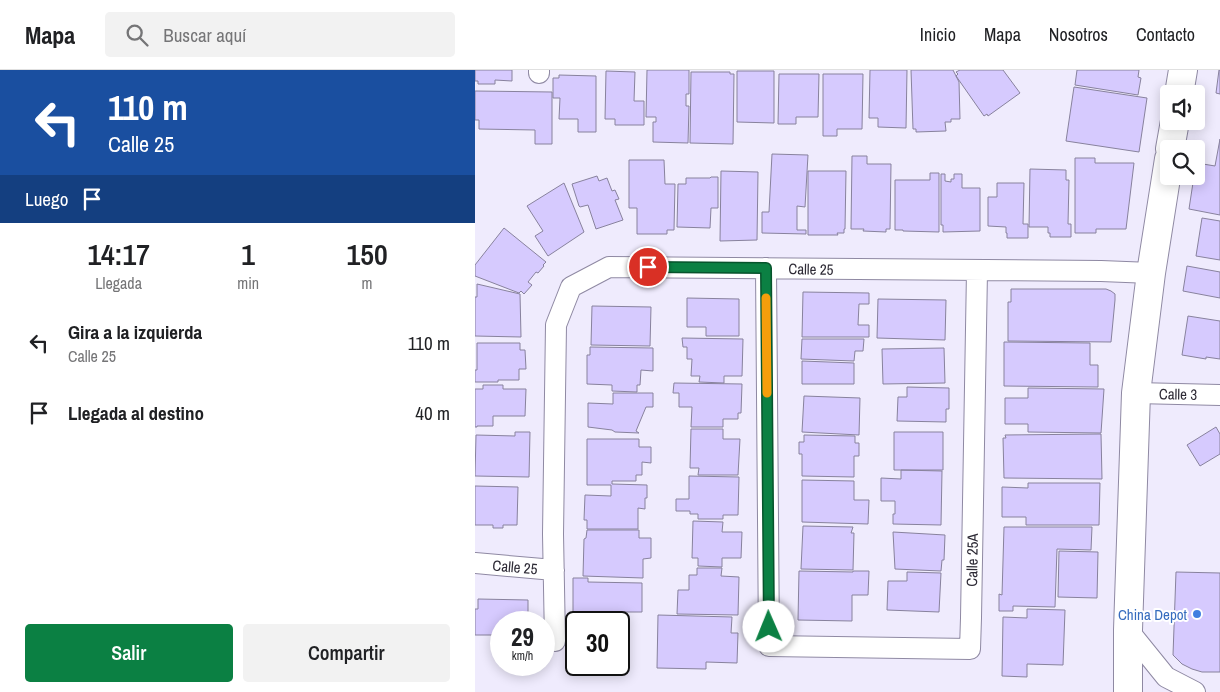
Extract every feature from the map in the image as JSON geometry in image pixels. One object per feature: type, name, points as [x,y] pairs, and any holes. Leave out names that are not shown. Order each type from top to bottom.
[{"type":"street","points":[[1180,85],[1183,70]]},
{"type":"street","points":[[1128,692],[1128,630],[1136,394],[1151,273],[1165,185]]},
{"type":"street","name":"Calle 25","points":[[475,563],[554,570],[556,325],[571,287],[609,267],[1151,273]]},
{"type":"street","name":"Calle 25A","points":[[766,268],[769,646],[970,649],[977,271]]},
{"type":"street","name":"Calle 3","points":[[1136,394],[1220,395]]},
{"type":"street","points":[[554,570],[555,611]]},
{"type":"street","points":[[1128,630],[1166,677],[1195,692]]},
{"type":"building","points":[[475,70],[512,70],[512,81],[495,80],[495,84],[478,84],[478,81],[475,81]]},
{"type":"building","points":[[647,70],[689,70],[689,94],[686,94],[686,106],[689,106],[688,143],[653,142],[653,122],[656,122],[656,117],[646,117]]},
{"type":"building","points":[[870,70],[907,70],[906,128],[878,127],[878,118],[869,118]]},
{"type":"building","points":[[911,70],[953,70],[959,82],[960,119],[951,119],[951,122],[945,122],[946,131],[916,132],[916,129],[913,129]]},
{"type":"building","points":[[960,70],[1003,70],[1020,93],[988,116],[987,114],[984,116],[956,76],[958,74],[956,72]]},
{"type":"building","points":[[1077,70],[1139,70],[1138,77],[1141,78],[1138,95],[1075,85]]},
{"type":"building","points":[[1220,70],[1220,94],[1216,93]]},
{"type":"building","points":[[606,71],[635,72],[634,101],[644,101],[644,125],[615,125],[615,119],[605,119]]},
{"type":"building","points":[[737,71],[774,71],[774,123],[737,122]]},
{"type":"building","points":[[691,72],[730,72],[730,74],[734,74],[733,144],[690,143]]},
{"type":"building","points":[[779,74],[819,74],[818,117],[796,117],[796,124],[778,124]]},
{"type":"building","points":[[823,74],[863,74],[862,129],[837,129],[837,136],[823,136]]},
{"type":"building","points":[[559,75],[596,76],[596,132],[578,132],[578,119],[559,119],[560,98],[553,98],[553,78],[559,78]]},
{"type":"building","points":[[1074,87],[1147,98],[1139,152],[1066,141]]},
{"type":"building","points":[[475,91],[552,92],[552,144],[535,144],[535,130],[479,129],[479,120],[475,120]]},
{"type":"building","points":[[1220,139],[1220,215],[1189,209],[1193,185],[1205,185],[1205,164],[1215,166]]},
{"type":"building","points":[[772,154],[808,155],[805,207],[797,206],[797,230],[806,230],[806,234],[762,233],[762,212],[769,212]]},
{"type":"building","points":[[852,156],[867,156],[867,164],[891,164],[890,229],[886,229],[886,232],[851,229]]},
{"type":"building","points":[[1075,158],[1095,158],[1095,163],[1134,163],[1126,229],[1096,229],[1096,233],[1075,233]]},
{"type":"building","points":[[629,160],[664,160],[665,184],[675,184],[674,230],[667,230],[667,234],[637,234],[637,208],[629,208]]},
{"type":"building","points":[[1030,169],[1066,170],[1066,180],[1069,180],[1068,224],[1071,224],[1071,237],[1050,237],[1048,227],[1029,227]]},
{"type":"building","points":[[721,171],[758,172],[757,240],[720,241]]},
{"type":"building","points":[[808,171],[846,171],[844,233],[837,233],[838,235],[808,235]]},
{"type":"building","points":[[930,173],[939,173],[939,232],[895,230],[895,180],[930,180]]},
{"type":"building","points":[[941,174],[945,174],[945,181],[951,182],[951,179],[954,179],[954,174],[962,174],[962,188],[980,188],[980,231],[943,232],[943,225],[941,225]]},
{"type":"building","points":[[597,176],[599,181],[607,178],[612,191],[615,190],[619,199],[615,200],[623,220],[596,229],[588,205],[579,206],[572,184]]},
{"type":"building","points":[[718,177],[718,208],[711,208],[710,228],[677,227],[678,184],[686,184],[686,178]]},
{"type":"building","points":[[564,183],[584,232],[548,256],[535,236],[543,231],[527,206]]},
{"type":"building","points":[[997,183],[1024,183],[1023,224],[1028,224],[1028,238],[1007,238],[1006,227],[988,226],[988,197],[997,197]]},
{"type":"building","points":[[1202,218],[1220,221],[1220,260],[1196,256]]},
{"type":"building","points":[[504,228],[546,262],[528,282],[532,285],[524,294],[521,291],[519,293],[475,276],[475,265]]},
{"type":"building","points":[[1187,266],[1220,272],[1220,298],[1183,291]]},
{"type":"building","points":[[477,284],[520,294],[521,337],[475,336]]},
{"type":"building","points":[[1011,289],[1106,289],[1111,291],[1115,294],[1115,300],[1111,342],[1008,341],[1008,302],[1011,302]]},
{"type":"building","points":[[803,292],[869,293],[869,304],[859,304],[858,325],[869,325],[869,337],[802,337]]},
{"type":"building","points":[[687,298],[739,299],[739,336],[706,336],[706,327],[687,327]]},
{"type":"building","points":[[878,299],[946,300],[945,340],[877,338]]},
{"type":"building","points":[[592,306],[651,307],[650,346],[591,345]]},
{"type":"building","points":[[1188,316],[1220,321],[1220,359],[1182,355]]},
{"type":"building","points":[[682,338],[743,339],[742,376],[724,376],[724,383],[699,382],[700,376],[691,376],[692,359],[687,359],[687,347],[683,347]]},
{"type":"building","points":[[802,339],[864,339],[863,351],[855,351],[854,361],[801,359]]},
{"type":"building","points":[[1004,342],[1090,343],[1090,365],[1098,365],[1098,387],[1004,386]]},
{"type":"building","points":[[477,343],[520,343],[520,350],[525,350],[526,369],[519,369],[519,380],[475,382]]},
{"type":"building","points":[[590,347],[653,348],[653,371],[641,370],[640,385],[637,385],[637,392],[612,391],[612,385],[587,384],[587,355],[590,355]]},
{"type":"building","points":[[944,348],[945,383],[883,384],[882,349]]},
{"type":"building","points":[[802,361],[854,363],[854,384],[802,384]]},
{"type":"building","points":[[674,383],[742,384],[741,413],[738,413],[738,419],[723,419],[723,427],[691,427],[692,407],[679,407],[679,393],[673,393]]},
{"type":"building","points":[[483,385],[503,385],[503,389],[526,389],[525,416],[493,416],[493,426],[475,427],[475,389],[483,389]]},
{"type":"building","points":[[907,387],[949,388],[949,409],[946,409],[946,422],[897,421],[898,397],[907,397]]},
{"type":"building","points":[[1028,388],[1104,389],[1101,433],[1028,432],[1028,424],[1005,424],[1005,398],[1028,398]]},
{"type":"building","points":[[613,393],[653,393],[653,407],[646,407],[636,431],[639,433],[615,432],[588,427],[588,403],[613,404]]},
{"type":"building","points":[[804,396],[860,398],[859,435],[802,432]]},
{"type":"building","points":[[1216,427],[1220,434],[1220,454],[1200,466],[1187,445]]},
{"type":"building","points":[[691,429],[723,429],[723,439],[740,439],[738,475],[698,475],[699,468],[690,468]]},
{"type":"building","points":[[515,432],[530,432],[529,477],[475,476],[476,435],[515,436]]},
{"type":"building","points":[[894,432],[943,432],[943,470],[894,470]]},
{"type":"building","points":[[1101,434],[1102,479],[1004,478],[1003,438],[1006,438],[1005,435]]},
{"type":"building","points":[[804,435],[855,436],[855,443],[859,443],[859,456],[854,456],[854,477],[802,476],[802,454],[799,454],[799,442],[804,442]]},
{"type":"building","points":[[587,439],[639,439],[639,447],[651,447],[651,463],[642,462],[642,475],[636,475],[636,481],[612,481],[612,484],[647,485],[645,509],[638,508],[638,529],[587,529],[587,520],[584,520],[585,495],[611,496],[611,485],[587,485]]},
{"type":"building","points":[[901,470],[942,471],[941,525],[893,524],[895,501],[881,501],[881,478],[901,479]]},
{"type":"building","points":[[689,476],[739,477],[738,515],[723,515],[723,519],[698,519],[698,514],[690,514],[690,511],[676,511],[676,499],[689,499]]},
{"type":"building","points":[[802,480],[854,481],[854,500],[869,500],[868,524],[802,522]]},
{"type":"building","points":[[1028,483],[1100,483],[1099,525],[1026,525],[1026,517],[1002,517],[1002,487],[1028,488]]},
{"type":"building","points":[[475,486],[518,487],[517,525],[503,525],[503,528],[493,528],[493,525],[475,525]]},
{"type":"building","points":[[693,521],[723,522],[722,532],[742,532],[741,558],[722,558],[722,567],[698,566],[698,558],[692,558]]},
{"type":"building","points":[[803,526],[853,527],[851,533],[854,533],[853,570],[801,569]]},
{"type":"building","points":[[1004,527],[1092,527],[1091,550],[1057,549],[1055,607],[1013,606],[1013,611],[999,611],[999,594],[1002,595]]},
{"type":"building","points":[[587,530],[639,530],[639,538],[651,538],[651,558],[643,559],[643,578],[583,576],[584,539],[586,538]]},
{"type":"building","points":[[893,532],[945,535],[944,560],[942,560],[941,571],[895,569]]},
{"type":"building","points":[[1059,551],[1098,552],[1097,598],[1058,597]]},
{"type":"building","points":[[697,568],[722,568],[721,576],[739,577],[738,615],[677,614],[678,590],[689,590],[689,575],[697,575]]},
{"type":"building","points":[[799,571],[869,571],[868,595],[852,595],[852,621],[798,620]]},
{"type":"building","points":[[907,572],[941,573],[939,612],[887,610],[888,581],[907,581]]},
{"type":"building","name":"China Depot","points":[[1176,572],[1220,573],[1220,672],[1202,672],[1192,669],[1182,664],[1173,655]]},
{"type":"building","points":[[573,578],[588,578],[588,582],[642,583],[642,612],[573,611]]},
{"type":"building","points":[[478,599],[528,600],[528,611],[490,611],[490,635],[475,635],[475,609],[478,609]]},
{"type":"building","points":[[1027,609],[1065,610],[1063,665],[1027,664],[1027,677],[1002,676],[1003,617],[1027,618]]},
{"type":"building","points":[[658,615],[732,617],[731,633],[738,633],[737,663],[706,662],[706,669],[657,668]]},
{"type":"slow traffic","points":[[766,298],[767,393]]},
{"type":"place","name":"China Depot","points":[[1197,614]]},
{"type":"route","points":[[648,267],[766,268],[769,627]]}]
